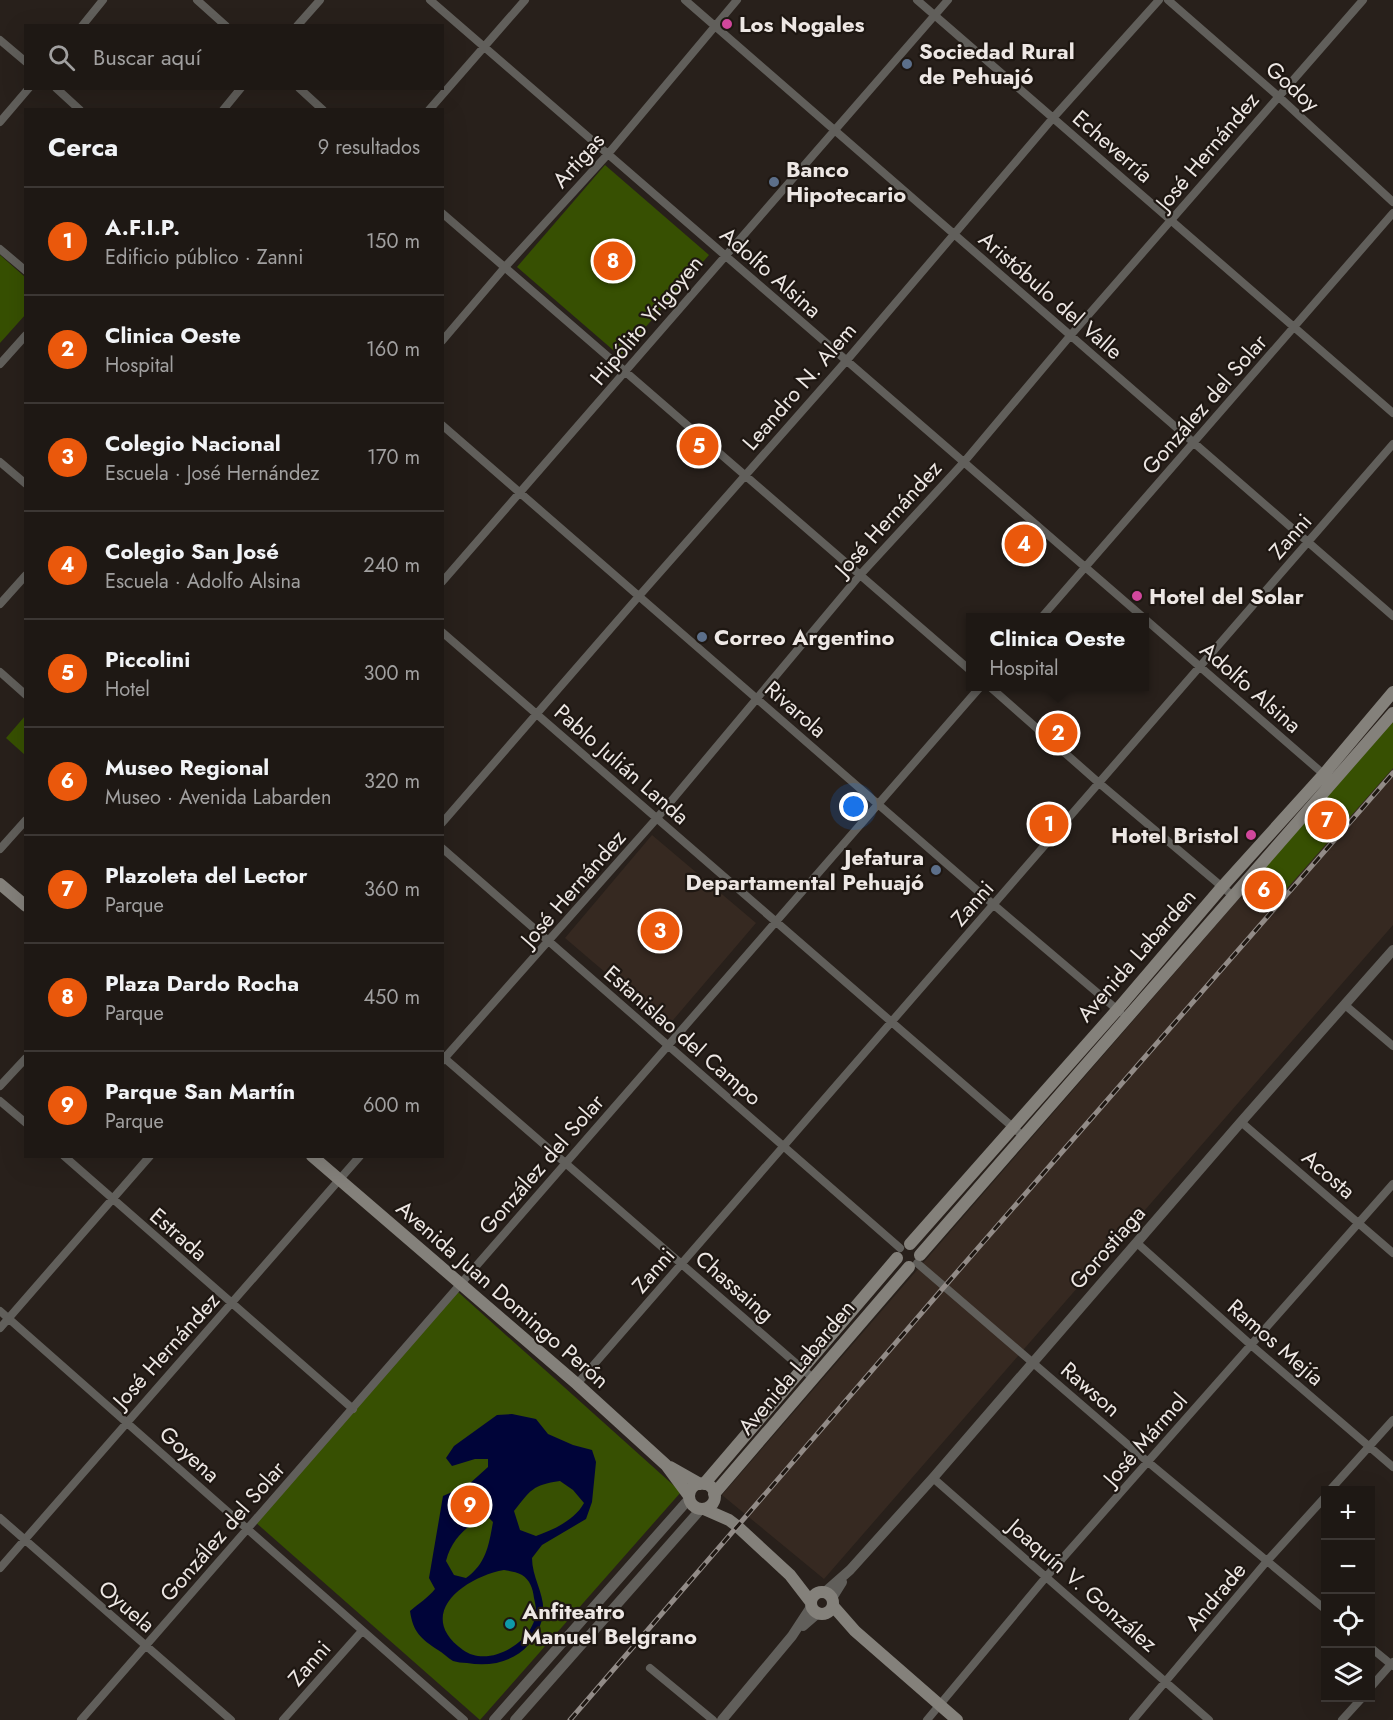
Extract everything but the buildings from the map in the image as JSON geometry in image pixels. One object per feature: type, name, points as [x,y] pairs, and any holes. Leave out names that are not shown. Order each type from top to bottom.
[{"type":"main road","name":"Avenida Labarden","points":[[702,1484],[803,1369],[902,1250],[1128,1018],[1233,896],[1328,778],[1393,692]]},
{"type":"main road","name":"Avenida Labarden","points":[[715,1496],[915,1262],[1018,1131],[1222,887],[1393,712]]},
{"type":"main road","points":[[0,884],[24,904]]},
{"type":"main road","name":"Avenida Juan Domingo Perón","points":[[314,1158],[577,1384],[666,1465],[689,1498]]},
{"type":"main road","points":[[917,1248],[915,1262],[901,1265],[902,1250],[917,1248]]},
{"type":"main road","name":"Avenida Juan Domingo Perón","points":[[666,1465],[702,1484]]},
{"type":"main road","points":[[729,1520],[694,1507],[689,1498],[692,1488],[702,1484],[711,1488],[729,1520],[957,1720]]},
{"type":"main road","points":[[703,1509],[712,1504],[715,1496]]},
{"type":"street","points":[[84,24],[103,0]]},
{"type":"street","points":[[197,0],[224,24]]},
{"type":"street","points":[[299,24],[320,0]]},
{"type":"street","name":"Adolfo Alsina","points":[[430,0],[1138,613]]},
{"type":"street","points":[[431,108],[525,0]]},
{"type":"street","name":"Aristóbulo del Valle","points":[[685,0],[1393,616]]},
{"type":"street","name":"Artigas","points":[[444,338],[608,154],[737,0]]},
{"type":"street","name":"Echeverría","points":[[917,0],[1393,413]]},
{"type":"street","name":"Hipólito Yrigoyen","points":[[444,580],[948,0]]},
{"type":"street","name":"Leandro N. Alem","points":[[444,821],[744,475],[847,360],[1053,118],[1159,0]]},
{"type":"street","name":"Godoy","points":[[1168,0],[1278,96],[1393,202]]},
{"type":"street","name":"José Hernández","points":[[444,1057],[549,942],[657,818],[860,575],[964,462],[1070,336],[1363,0]]},
{"type":"street","points":[[0,40],[24,60]]},
{"type":"street","points":[[0,122],[27,90]]},
{"type":"street","points":[[58,90],[78,108]]},
{"type":"street","points":[[225,108],[239,90]]},
{"type":"street","points":[[301,90],[321,108]]},
{"type":"street","name":"González del Solar","points":[[1045,613],[1393,213]]},
{"type":"street","points":[[444,215],[966,667]]},
{"type":"street","points":[[0,249],[24,269]]},
{"type":"street","points":[[0,364],[24,337]]},
{"type":"street","name":"Rivarola","points":[[444,427],[994,905],[1128,1018]]},
{"type":"street","name":"Zanni","points":[[577,1384],[1099,783],[1202,668],[1393,444]]},
{"type":"street","points":[[0,462],[24,482]]},
{"type":"street","points":[[0,604],[24,577]]},
{"type":"street","name":"Adolfo Alsina","points":[[1149,622],[1328,778]]},
{"type":"street","name":"Pablo Julián Landa","points":[[444,634],[1018,1131]]},
{"type":"street","points":[[0,672],[24,692]]},
{"type":"street","name":"González del Solar","points":[[81,1720],[978,691]]},
{"type":"street","points":[[994,691],[1233,896]]},
{"type":"street","points":[[0,849],[24,822]]},
{"type":"street","name":"Estanislao del Campo","points":[[444,850],[902,1250]]},
{"type":"street","name":"Gorostiaga","points":[[722,1720],[850,1569],[933,1478],[1393,950]]},
{"type":"street","points":[[1346,1005],[1393,1046]]},
{"type":"street","name":"Chassaing","points":[[444,1059],[814,1379]]},
{"type":"street","points":[[0,1086],[24,1060]]},
{"type":"street","points":[[0,1101],[24,1121]]},
{"type":"street","name":"Acosta","points":[[1241,1122],[1393,1253]]},
{"type":"street","name":"Estrada","points":[[66,1158],[352,1409]]},
{"type":"street","points":[[0,1328],[148,1158]]},
{"type":"street","name":"José Hernández","points":[[0,1568],[358,1158]]},
{"type":"street","name":"José Mármol","points":[[927,1720],[1046,1577],[1393,1184]]},
{"type":"street","name":"Ramos Mejía","points":[[1137,1243],[1393,1467]]},
{"type":"street","name":"Rawson","points":[[915,1262],[1148,1462],[1321,1606]]},
{"type":"street","name":"Goyena","points":[[0,1311],[464,1720]]},
{"type":"street","points":[[1335,1486],[1393,1420]]},
{"type":"street","name":"Joaquín V. González","points":[[933,1478],[1209,1720]]},
{"type":"street","points":[[494,1720],[689,1498]]},
{"type":"street","name":"Andrade","points":[[1133,1720],[1267,1561],[1321,1502]]},
{"type":"street","points":[[515,1720],[703,1509]]},
{"type":"street","name":"Oyuela","points":[[0,1518],[231,1720]]},
{"type":"street","name":"Zanni","points":[[283,1720],[362,1631]]},
{"type":"street","points":[[1372,1648],[1392,1664],[1375,1683]]},
{"type":"street","points":[[650,1668],[713,1720]]},
{"type":"street","points":[[1342,1720],[1358,1702]]},
{"type":"shaded area","points":[[1393,721],[1393,925],[824,1579],[722,1495]]},
{"type":"shaded area","points":[[652,835],[756,923],[668,1026],[565,938]]},
{"type":"shaded area","points":[[512,1414],[536,1419],[548,1434],[592,1450],[596,1462],[592,1502],[586,1519],[542,1545],[532,1558],[543,1612],[542,1620],[531,1642],[513,1657],[491,1664],[453,1661],[422,1638],[413,1624],[410,1611],[435,1589],[429,1578],[443,1496],[468,1485],[488,1467],[488,1459],[475,1459],[452,1466],[446,1458],[454,1446],[497,1415]],"holes":[[[560,1481],[573,1490],[584,1503],[580,1509],[563,1524],[536,1536],[520,1530],[514,1511],[524,1498],[543,1484]],[[486,1515],[493,1522],[486,1553],[478,1567],[466,1578],[454,1575],[446,1561],[452,1546],[466,1529]],[[504,1570],[525,1577],[532,1588],[536,1612],[533,1623],[519,1642],[497,1654],[474,1655],[463,1650],[449,1637],[443,1624],[444,1611],[450,1600],[461,1589],[489,1574]]]},
{"type":"green space","points":[[605,165],[709,255],[620,356],[517,267]]},
{"type":"green space","points":[[0,255],[24,276],[24,316],[0,343]]},
{"type":"green space","points":[[24,717],[24,754],[6,738]]},
{"type":"green space","points":[[1393,722],[1393,768],[1283,893],[1260,872]]},
{"type":"green space","points":[[458,1292],[681,1492],[480,1720],[254,1521]]},
{"type":"railway","points":[[570,1720],[1393,773]]},
{"type":"place","name":"Los Nogales","points":[[727,24]]},
{"type":"place","name":"Sociedad Rural de Pehuajó","points":[[907,64]]},
{"type":"place","name":"Banco Hipotecario","points":[[774,182]]},
{"type":"place","name":"Plaza Dardo Rocha","points":[[613,261]]},
{"type":"place","name":"Piccolini","points":[[699,446]]},
{"type":"place","name":"Colegio San José","points":[[1024,544]]},
{"type":"place","name":"Hotel del Solar","points":[[1137,596]]},
{"type":"place","name":"Correo Argentino","points":[[702,637]]},
{"type":"place","name":"Clinica Oeste","points":[[1058,733]]},
{"type":"place","name":"Plazoleta del Lector","points":[[1327,820]]},
{"type":"place","name":"A.F.I.P.","points":[[1049,824]]},
{"type":"place","name":"Hotel Bristol","points":[[1251,835]]},
{"type":"place","name":"Jefatura Departamental Pehuajó","points":[[936,870]]},
{"type":"place","name":"Museo Regional","points":[[1264,890]]},
{"type":"place","name":"Colegio Nacional","points":[[660,931]]},
{"type":"place","name":"Parque San Martín","points":[[470,1505]]},
{"type":"place","name":"Anfiteatro Manuel Belgrano","points":[[510,1624]]}]
